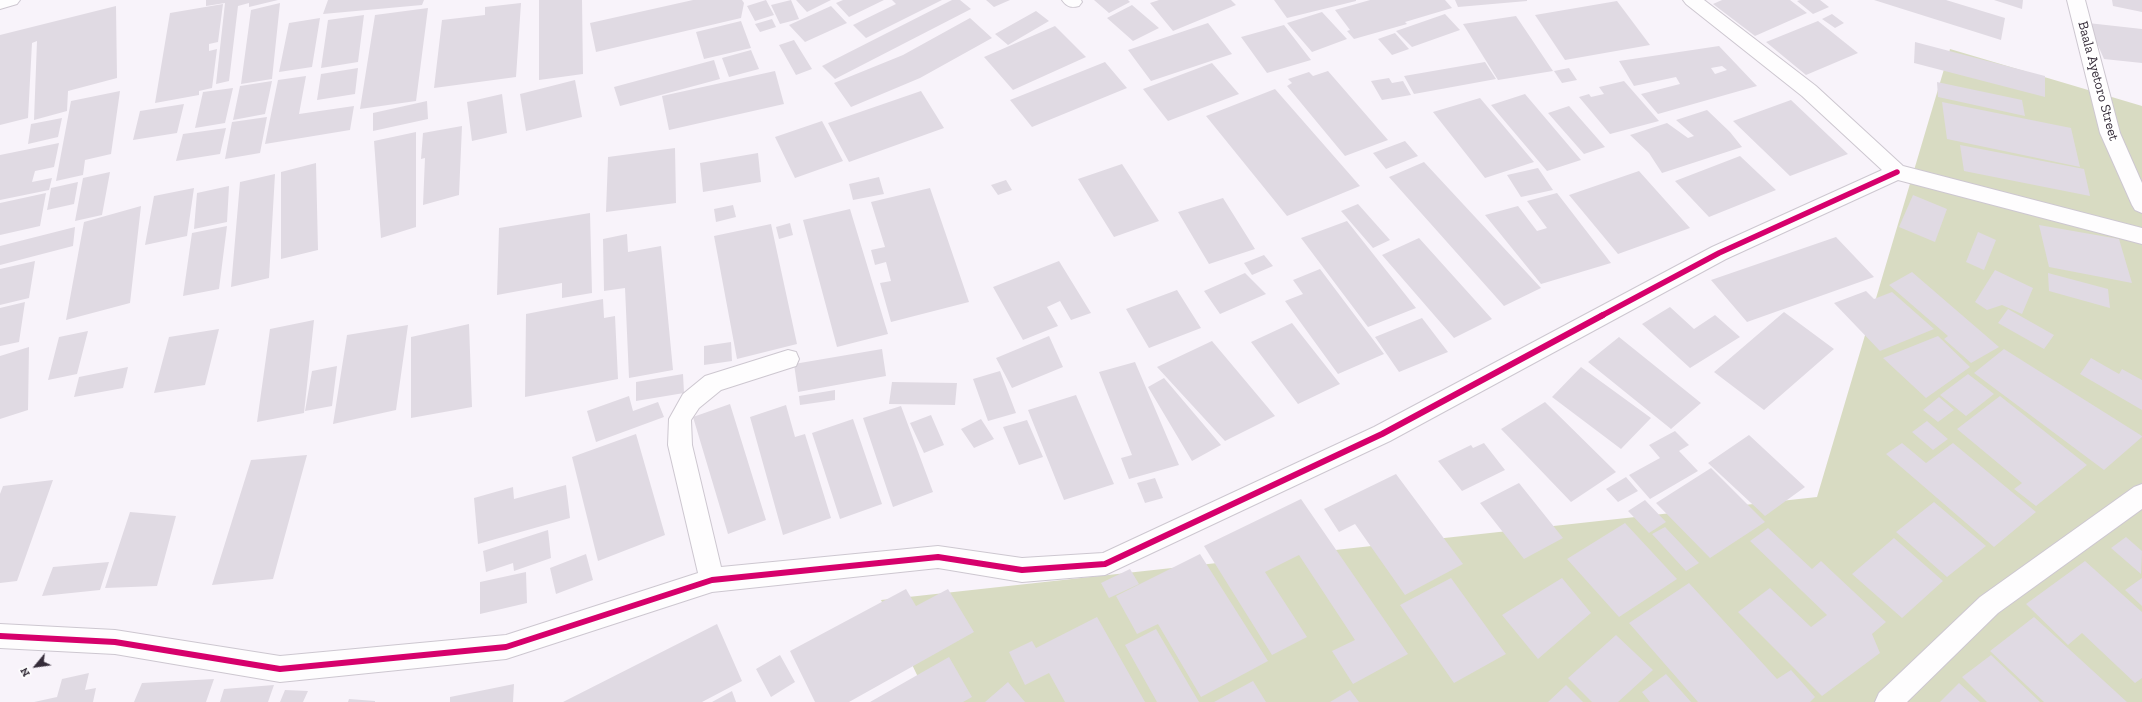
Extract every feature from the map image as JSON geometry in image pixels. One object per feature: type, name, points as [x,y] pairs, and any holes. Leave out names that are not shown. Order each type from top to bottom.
[{"type":"street","points":[[0,3],[11,0]]},
{"type":"street","points":[[1692,0],[1809,91],[1897,172],[2142,236]]},
{"type":"street","name":"Baala Ayetoro Street","points":[[2076,0],[2110,133],[2142,204]]},
{"type":"street","points":[[0,636],[115,642],[280,669],[506,647],[712,580],[938,557],[1022,570],[1105,564],[1382,434],[1719,253],[1897,172]]},
{"type":"street","points":[[712,580],[680,446],[680,419],[691,401],[713,383],[788,359]]},
{"type":"street","points":[[1888,702],[1989,605],[2142,495]]},
{"type":"green space","points":[[1950,49],[2142,106],[2142,702],[930,702],[881,600],[1817,497]]},
{"type":"building","points":[[206,0],[278,0],[249,7],[249,3],[238,6],[229,81],[216,84],[225,3],[206,6]]},
{"type":"building","points":[[328,0],[424,0],[422,5],[323,14]]},
{"type":"building","points":[[539,0],[582,0],[583,74],[539,80]]},
{"type":"building","points":[[693,0],[742,0],[744,3],[741,18],[596,52],[590,23]]},
{"type":"building","points":[[766,0],[774,15],[755,21],[747,6]]},
{"type":"building","points":[[791,0],[799,19],[780,24],[771,5]]},
{"type":"building","points":[[796,0],[831,0],[807,12]]},
{"type":"building","points":[[843,0],[884,0],[849,17],[836,3]]},
{"type":"building","points":[[892,0],[942,0],[866,38],[853,25],[896,4]]},
{"type":"building","points":[[952,0],[960,0],[971,9],[835,79],[822,66]]},
{"type":"building","points":[[986,0],[1010,0],[994,7]]},
{"type":"building","points":[[1094,0],[1128,0],[1130,2],[1109,13]]},
{"type":"building","points":[[1159,0],[1231,0],[1236,5],[1173,31],[1150,3]]},
{"type":"building","points":[[1274,0],[1356,0],[1356,1],[1287,18]]},
{"type":"building","points":[[1370,0],[1445,0],[1452,8],[1405,22],[1407,24],[1354,39],[1347,31],[1350,30],[1335,10]]},
{"type":"building","points":[[1455,0],[1527,0],[1527,1],[1458,7]]},
{"type":"building","points":[[1722,0],[1790,0],[1807,13],[1755,36],[1713,4]]},
{"type":"building","points":[[1820,0],[1829,7],[1813,14],[1797,1]]},
{"type":"building","points":[[1874,0],[1946,0],[2005,18],[2001,40]]},
{"type":"building","points":[[1994,0],[2023,0],[2022,9]]},
{"type":"building","points":[[2112,0],[2142,0],[2142,12],[2113,6]]},
{"type":"building","points":[[1617,1],[1650,45],[1565,60],[1535,15]]},
{"type":"building","points":[[280,3],[272,79],[241,84],[251,10]]},
{"type":"building","points":[[521,3],[516,77],[434,88],[442,20],[485,15],[485,7]]},
{"type":"building","points":[[223,4],[218,42],[209,44],[209,51],[217,49],[212,88],[199,91],[199,95],[155,103],[170,13]]},
{"type":"building","points":[[1132,5],[1159,28],[1133,41],[1107,18]]},
{"type":"building","points":[[116,6],[117,78],[68,91],[67,111],[34,120],[37,41],[32,43],[28,118],[0,125],[0,35]]},
{"type":"building","points":[[831,6],[847,23],[805,42],[789,25]]},
{"type":"building","points":[[428,8],[416,101],[360,109],[375,15]]},
{"type":"building","points":[[1036,11],[1049,21],[1008,45],[995,34]]},
{"type":"building","points":[[1322,12],[1347,39],[1312,52],[1287,23]]},
{"type":"building","points":[[1445,14],[1460,30],[1412,47],[1396,31]]},
{"type":"building","points":[[1832,14],[1844,23],[1835,28],[1822,19]]},
{"type":"building","points":[[364,15],[358,62],[321,68],[328,20]]},
{"type":"building","points":[[1516,16],[1553,71],[1498,80],[1463,24]]},
{"type":"building","points":[[320,18],[312,67],[279,72],[289,23]]},
{"type":"building","points":[[970,18],[992,38],[920,78],[851,107],[834,83],[903,55]]},
{"type":"building","points":[[772,19],[776,27],[760,32],[755,24]]},
{"type":"building","points":[[741,21],[751,48],[704,59],[696,32]]},
{"type":"building","points":[[1818,21],[1858,53],[1806,75],[1766,42]]},
{"type":"building","points":[[1208,23],[1232,54],[1151,81],[1128,50]]},
{"type":"building","points":[[2088,23],[2142,29],[2142,63],[2104,59]]},
{"type":"building","points":[[1284,25],[1311,60],[1267,73],[1241,37]]},
{"type":"building","points":[[1055,26],[1086,57],[1013,90],[984,57]]},
{"type":"building","points":[[1395,33],[1409,49],[1392,55],[1378,39]]},
{"type":"building","points":[[794,40],[812,69],[796,75],[779,45]]},
{"type":"building","points":[[1915,42],[2045,76],[2045,97],[1914,63]]},
{"type":"building","points":[[1719,46],[1757,86],[1658,114],[1641,94],[1680,84],[1676,77],[1634,86],[1619,61]],"holes":[[[1722,66],[1727,70],[1715,74],[1711,68]]]},
{"type":"building","points":[[751,50],[759,69],[729,77],[722,58]]},
{"type":"building","points":[[714,60],[720,79],[620,106],[614,87]]},
{"type":"building","points":[[1105,62],[1127,88],[1032,127],[1010,100]]},
{"type":"building","points":[[1485,62],[1496,79],[1414,94],[1404,76]]},
{"type":"building","points":[[1212,63],[1239,94],[1168,121],[1143,89]]},
{"type":"building","points":[[358,68],[355,94],[317,100],[321,74]]},
{"type":"building","points":[[1569,68],[1577,80],[1562,83],[1554,71]]},
{"type":"building","points":[[775,71],[784,104],[669,130],[662,96]]},
{"type":"building","points":[[1328,71],[1388,140],[1345,156],[1287,86],[1292,83],[1288,79],[1309,72],[1313,76]]},
{"type":"building","points":[[306,76],[299,114],[354,106],[350,130],[265,144],[278,80]]},
{"type":"building","points":[[1389,78],[1392,83],[1403,81],[1411,95],[1382,100],[1371,81]]},
{"type":"building","points":[[575,80],[582,117],[526,131],[520,94]]},
{"type":"building","points":[[272,81],[265,114],[233,120],[240,86]]},
{"type":"building","points":[[1624,81],[1659,121],[1610,134],[1579,97],[1589,94],[1591,97],[1604,94],[1599,87]]},
{"type":"building","points":[[1937,82],[2022,100],[2025,116],[1938,97]]},
{"type":"building","points":[[233,88],[225,123],[195,128],[203,92]]},
{"type":"building","points":[[1275,89],[1360,186],[1287,216],[1206,116]]},
{"type":"building","points":[[120,91],[111,154],[85,160],[83,175],[56,181],[71,101]]},
{"type":"building","points":[[921,91],[944,128],[849,162],[828,123]]},
{"type":"building","points":[[502,94],[507,133],[472,141],[467,102]]},
{"type":"building","points":[[1525,94],[1581,160],[1547,171],[1491,105]]},
{"type":"building","points":[[1480,98],[1534,162],[1485,178],[1433,112]]},
{"type":"building","points":[[1791,100],[1848,154],[1790,176],[1733,121]]},
{"type":"building","points":[[427,101],[428,119],[373,131],[373,113]]},
{"type":"building","points":[[1942,102],[2071,128],[2080,167],[1947,139]]},
{"type":"building","points":[[184,104],[177,133],[133,140],[140,111]]},
{"type":"building","points":[[1569,106],[1605,147],[1584,154],[1548,113]]},
{"type":"building","points":[[1707,110],[1730,132],[1742,147],[1662,173],[1649,153],[1630,135],[1667,123],[1688,138],[1694,136],[1676,120]]},
{"type":"building","points":[[267,117],[260,153],[225,159],[232,122]]},
{"type":"building","points":[[62,118],[58,137],[28,144],[31,124]]},
{"type":"building","points":[[822,121],[843,161],[795,178],[775,137]]},
{"type":"building","points":[[462,126],[459,195],[423,205],[425,158],[421,159],[423,133]]},
{"type":"building","points":[[226,128],[220,154],[176,161],[183,134]]},
{"type":"building","points":[[416,132],[416,227],[381,238],[374,141]]},
{"type":"building","points":[[1405,141],[1418,156],[1386,169],[1373,153]]},
{"type":"building","points":[[59,143],[54,167],[35,171],[32,182],[52,178],[49,190],[0,200],[0,155]]},
{"type":"building","points":[[1960,145],[2084,169],[2090,196],[1964,171]]},
{"type":"building","points":[[675,148],[676,203],[606,212],[608,157]]},
{"type":"building","points":[[758,153],[761,182],[703,192],[700,163]]},
{"type":"building","points":[[1740,156],[1776,190],[1709,217],[1675,181]]},
{"type":"building","points":[[1424,162],[1541,288],[1504,306],[1389,177]]},
{"type":"building","points":[[316,163],[318,250],[281,259],[281,172]]},
{"type":"building","points":[[1122,164],[1159,221],[1114,237],[1078,179]]},
{"type":"building","points":[[1538,168],[1553,190],[1521,197],[1507,175]]},
{"type":"building","points":[[1639,171],[1690,228],[1618,254],[1569,195]]},
{"type":"building","points":[[110,172],[102,215],[75,221],[83,178]]},
{"type":"building","points":[[275,174],[269,278],[231,287],[240,182]]},
{"type":"building","points":[[879,177],[884,194],[853,200],[849,184]]},
{"type":"building","points":[[1006,180],[1012,190],[998,195],[991,185]]},
{"type":"building","points":[[78,182],[74,204],[47,210],[51,188]]},
{"type":"building","points":[[229,186],[227,222],[194,229],[197,193]]},
{"type":"building","points":[[194,188],[187,236],[145,245],[154,196]]},
{"type":"building","points":[[930,188],[969,302],[891,322],[880,283],[891,281],[886,262],[875,265],[871,250],[885,247],[871,202]]},
{"type":"building","points":[[46,193],[40,226],[0,235],[0,203]]},
{"type":"building","points":[[1557,193],[1611,263],[1541,284],[1485,215],[1518,206],[1537,231],[1547,228],[1527,201]]},
{"type":"building","points":[[1913,195],[1947,209],[1935,242],[1899,227]]},
{"type":"building","points":[[1223,198],[1255,249],[1209,264],[1178,212]]},
{"type":"building","points":[[1358,204],[1390,240],[1373,248],[1341,211]]},
{"type":"building","points":[[733,205],[736,217],[716,222],[714,209]]},
{"type":"building","points":[[141,206],[130,303],[66,320],[84,222]]},
{"type":"building","points":[[850,209],[888,334],[837,347],[803,220]]},
{"type":"building","points":[[590,213],[592,293],[562,298],[562,283],[497,295],[499,228]]},
{"type":"building","points":[[1347,221],[1416,308],[1368,327],[1301,238]]},
{"type":"building","points":[[790,223],[793,235],[779,239],[776,227]]},
{"type":"building","points":[[771,224],[797,344],[737,359],[714,236]]},
{"type":"building","points":[[2039,225],[2119,239],[2132,283],[2049,267]]},
{"type":"building","points":[[227,226],[219,289],[183,296],[192,233]]},
{"type":"building","points":[[75,227],[73,246],[0,265],[0,246]]},
{"type":"building","points":[[1978,232],[1996,240],[1984,270],[1966,262]]},
{"type":"building","points":[[627,234],[628,252],[661,246],[673,370],[629,378],[625,288],[604,291],[603,239]]},
{"type":"building","points":[[1836,237],[1874,277],[1747,322],[1711,280]]},
{"type":"building","points":[[1419,238],[1492,319],[1454,338],[1382,255]]},
{"type":"building","points":[[1264,255],[1273,266],[1252,275],[1244,263]]},
{"type":"building","points":[[35,261],[29,298],[0,305],[0,269]]},
{"type":"building","points":[[1059,261],[1091,313],[1071,320],[1060,301],[1047,307],[1058,326],[1023,340],[993,287]]},
{"type":"building","points":[[1320,269],[1384,354],[1338,374],[1285,301],[1303,294],[1293,280]]},
{"type":"building","points":[[1995,270],[2033,288],[2022,314],[2002,305],[1987,310],[1975,302]]},
{"type":"building","points":[[1912,272],[1999,347],[1971,363],[1944,339],[1948,336],[1889,285]]},
{"type":"building","points":[[1245,273],[1266,294],[1220,314],[1204,291]]},
{"type":"building","points":[[2048,273],[2108,289],[2110,308],[2049,291]]},
{"type":"building","points":[[1177,290],[1201,328],[1149,348],[1126,309]]},
{"type":"building","points":[[1866,291],[1874,299],[1892,292],[1934,329],[1880,351],[1834,303]]},
{"type":"building","points":[[603,299],[604,318],[615,316],[618,379],[525,397],[526,314]]},
{"type":"building","points":[[25,302],[19,342],[0,346],[0,308]]},
{"type":"building","points":[[1670,307],[1694,329],[1715,315],[1740,337],[1690,368],[1642,324]]},
{"type":"building","points":[[2008,309],[2054,335],[2044,349],[1998,323]]},
{"type":"building","points":[[1784,312],[1834,349],[1764,410],[1714,372]]},
{"type":"building","points":[[1422,318],[1448,352],[1399,372],[1375,337]]},
{"type":"building","points":[[314,320],[304,413],[257,422],[270,329]]},
{"type":"building","points":[[1292,323],[1340,384],[1298,404],[1251,342]]},
{"type":"building","points":[[469,324],[472,407],[411,418],[411,337]]},
{"type":"building","points":[[408,325],[396,410],[333,424],[347,335]]},
{"type":"building","points":[[219,329],[205,385],[154,393],[169,337]]},
{"type":"building","points":[[88,331],[77,374],[48,380],[59,337]]},
{"type":"building","points":[[1049,336],[1063,367],[1012,388],[996,358]]},
{"type":"building","points":[[1938,336],[1970,367],[1926,398],[1883,358]]},
{"type":"building","points":[[1619,337],[1701,403],[1671,429],[1588,362]]},
{"type":"building","points":[[1212,341],[1275,416],[1225,441],[1157,367]]},
{"type":"building","points":[[731,342],[732,361],[704,365],[704,346]]},
{"type":"building","points":[[29,347],[28,410],[0,419],[0,356]]},
{"type":"building","points":[[882,349],[886,376],[798,392],[794,364]]},
{"type":"building","points":[[2004,349],[2142,437],[2104,470],[1974,373]]},
{"type":"building","points":[[2091,358],[2119,374],[2122,369],[2142,380],[2142,410],[2080,374]]},
{"type":"building","points":[[1135,362],[1179,465],[1129,479],[1121,458],[1132,455],[1099,372]]},
{"type":"building","points":[[337,366],[332,406],[305,411],[312,371]]},
{"type":"building","points":[[128,367],[123,388],[74,397],[79,377]]},
{"type":"building","points":[[1581,367],[1651,418],[1621,449],[1552,397]]},
{"type":"building","points":[[1000,371],[1016,413],[988,421],[973,379]]},
{"type":"building","points":[[683,374],[684,393],[636,401],[636,382]]},
{"type":"building","points":[[1968,374],[1994,394],[1966,416],[1940,395]]},
{"type":"building","points":[[1164,378],[1221,445],[1192,461],[1148,387]]},
{"type":"building","points":[[892,382],[957,383],[955,405],[889,404]]},
{"type":"building","points":[[835,390],[835,400],[800,405],[799,396]]},
{"type":"building","points":[[1076,395],[1114,484],[1064,500],[1028,410]]},
{"type":"building","points":[[629,396],[633,411],[658,402],[664,417],[596,442],[587,411]]},
{"type":"building","points":[[2000,396],[2087,465],[2036,506],[2014,489],[2022,483],[1957,429]]},
{"type":"building","points":[[1939,397],[1954,410],[1938,422],[1923,410]]},
{"type":"building","points":[[1545,402],[1616,472],[1571,502],[1501,429]]},
{"type":"building","points":[[730,404],[766,520],[728,534],[693,417]]},
{"type":"building","points":[[786,405],[795,437],[805,434],[831,518],[783,535],[750,417]]},
{"type":"building","points":[[901,406],[933,492],[893,507],[863,418]]},
{"type":"building","points":[[931,415],[944,445],[924,453],[910,423]]},
{"type":"building","points":[[853,419],[882,504],[840,519],[812,433]]},
{"type":"building","points":[[981,419],[994,439],[974,448],[961,429]]},
{"type":"building","points":[[1027,420],[1043,457],[1019,465],[1003,427]]},
{"type":"building","points":[[1927,421],[1948,439],[1933,450],[1912,432]]},
{"type":"building","points":[[1675,431],[1689,445],[1679,451],[1698,471],[1650,499],[1629,475],[1660,458],[1649,445]]},
{"type":"building","points":[[636,434],[665,535],[598,561],[572,457]]},
{"type":"building","points":[[1749,435],[1805,487],[1765,516],[1708,463]]},
{"type":"building","points":[[1484,443],[1505,470],[1462,491],[1438,461],[1471,445],[1473,448]]},
{"type":"building","points":[[1902,443],[1926,463],[1953,443],[2036,512],[1994,547],[1886,454]]},
{"type":"building","points":[[307,455],[273,579],[212,585],[251,460]]},
{"type":"building","points":[[1711,468],[1765,522],[1710,558],[1656,503]]},
{"type":"building","points":[[1396,474],[1463,564],[1405,595],[1355,524],[1339,532],[1324,509]]},
{"type":"building","points":[[1626,477],[1638,491],[1618,502],[1606,489]]},
{"type":"building","points":[[1155,478],[1163,498],[1145,503],[1137,483]]},
{"type":"building","points":[[53,480],[17,581],[0,583],[0,494],[3,486]]},
{"type":"building","points":[[1519,483],[1563,538],[1524,559],[1480,503]]},
{"type":"building","points":[[566,485],[570,518],[478,544],[474,498],[513,487],[514,499]]},
{"type":"building","points":[[1301,499],[1408,654],[1353,684],[1332,651],[1355,640],[1299,555],[1265,572],[1307,637],[1272,655],[1204,546]]},
{"type":"building","points":[[1645,500],[1666,522],[1649,533],[1628,511]]},
{"type":"building","points":[[1934,502],[1986,546],[1947,577],[1896,532]]},
{"type":"building","points":[[130,512],[176,516],[157,586],[105,588]]},
{"type":"building","points":[[1625,523],[1677,579],[1619,617],[1567,559]]},
{"type":"building","points":[[1665,527],[1699,563],[1686,571],[1652,534]]},
{"type":"building","points":[[1768,528],[1812,569],[1821,561],[1886,622],[1872,634],[1880,653],[1822,696],[1738,612],[1770,588],[1811,627],[1827,615],[1750,541]]},
{"type":"building","points":[[548,530],[551,558],[514,571],[513,563],[486,572],[483,551]]},
{"type":"building","points":[[2126,537],[2142,551],[2141,574],[2111,548]]},
{"type":"building","points":[[1894,538],[1943,581],[1902,618],[1852,574]]},
{"type":"building","points":[[586,554],[593,580],[556,594],[550,568]]},
{"type":"building","points":[[1200,554],[1268,661],[1201,697],[1158,624],[1137,634],[1116,596]]},
{"type":"building","points":[[2085,561],[2142,612],[2142,678],[2135,683],[2082,633],[2068,645],[2026,604]]},
{"type":"building","points":[[109,562],[100,590],[42,596],[53,567]]},
{"type":"building","points":[[1130,569],[1139,584],[1109,598],[1101,583]]},
{"type":"building","points":[[526,572],[527,603],[480,614],[480,582]]},
{"type":"building","points":[[1451,578],[1506,654],[1454,683],[1400,605]]},
{"type":"building","points":[[1562,578],[1591,613],[1538,659],[1502,615]]},
{"type":"building","points":[[2142,578],[2142,606],[2125,590]]},
{"type":"building","points":[[1689,583],[1777,679],[1791,670],[1815,697],[1810,702],[1698,702],[1629,623]]},
{"type":"building","points":[[906,589],[916,606],[948,589],[974,632],[849,702],[815,702],[790,651]]},
{"type":"building","points":[[1097,617],[1145,702],[1065,702],[1049,673],[1025,685],[1009,652],[1032,641],[1036,648]]},
{"type":"building","points":[[2034,617],[2127,702],[2044,702],[1990,651]]},
{"type":"building","points":[[717,624],[742,681],[702,702],[563,702]]},
{"type":"building","points":[[1156,629],[1199,702],[1157,702],[1125,645]]},
{"type":"building","points":[[1616,635],[1653,670],[1618,702],[1592,702],[1568,678]]},
{"type":"building","points":[[780,655],[795,682],[771,697],[756,669]]},
{"type":"building","points":[[1991,655],[2040,702],[1987,702],[1962,677]]},
{"type":"building","points":[[949,657],[972,697],[963,702],[870,702]]},
{"type":"building","points":[[89,673],[85,690],[96,688],[93,702],[34,702],[57,697],[62,679]]},
{"type":"building","points":[[1666,674],[1691,702],[1650,702],[1642,692]]},
{"type":"building","points":[[214,679],[206,702],[134,702],[142,683]]},
{"type":"building","points":[[1253,681],[1266,702],[1214,702]]},
{"type":"building","points":[[1008,682],[1025,702],[985,702]]},
{"type":"building","points":[[1959,683],[1980,702],[1940,702]]},
{"type":"building","points":[[514,684],[513,702],[450,702],[450,697]]},
{"type":"building","points":[[274,685],[268,702],[220,702],[224,689]]},
{"type":"building","points":[[1566,685],[1583,702],[1548,702]]},
{"type":"building","points":[[285,690],[308,691],[303,702],[280,702]]},
{"type":"building","points":[[1350,690],[1359,702],[1330,702]]},
{"type":"building","points":[[732,691],[736,702],[712,702]]},
{"type":"building","points":[[349,699],[375,701],[375,702],[348,702]]},
{"type":"cycle path","points":[[0,636],[115,642],[280,669],[506,647],[712,580],[938,557],[1022,570],[1105,564],[1382,434],[1719,253],[1897,172]]}]
